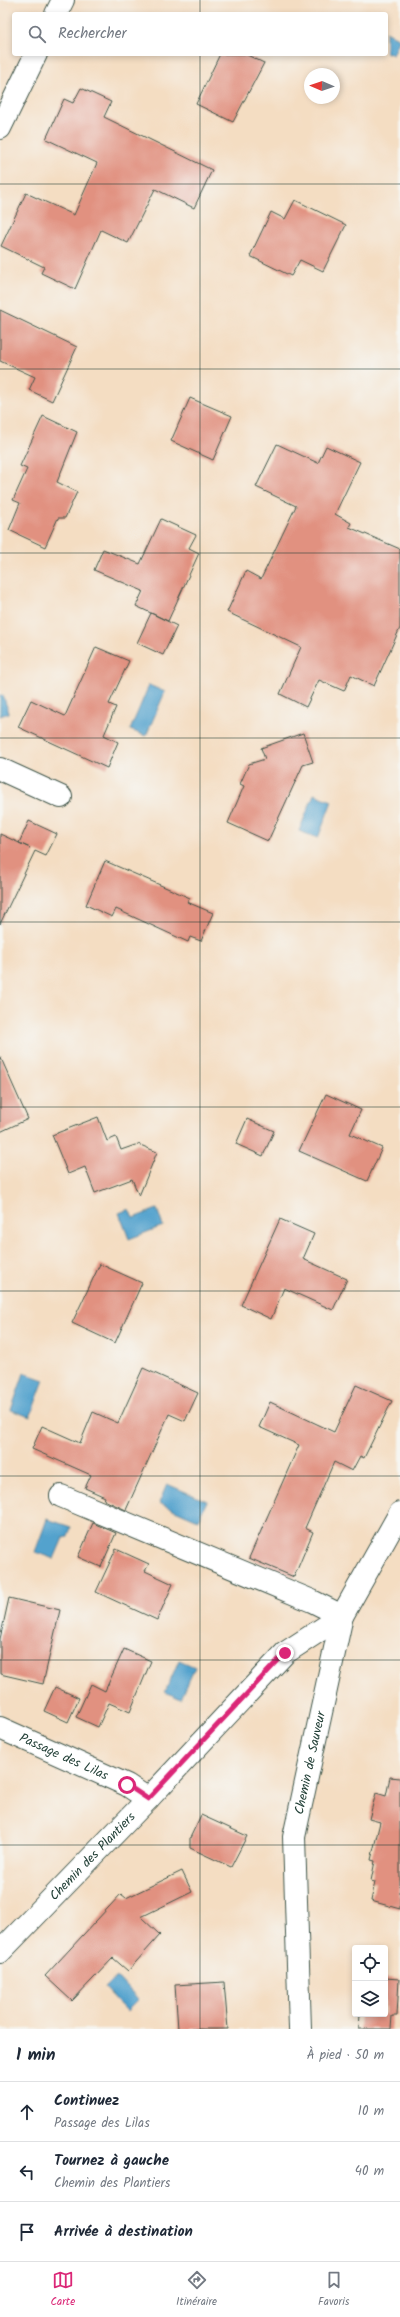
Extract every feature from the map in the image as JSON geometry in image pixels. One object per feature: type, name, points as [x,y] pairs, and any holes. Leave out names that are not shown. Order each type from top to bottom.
[{"type":"street","points":[[57,12],[63,0]]},
{"type":"street","points":[[0,128],[35,56]]},
{"type":"street","points":[[0,769],[60,796]]},
{"type":"street","points":[[61,1496],[312,1601],[342,1616]]},
{"type":"street","name":"Chemin de Sauveur","points":[[300,2029],[294,1837],[342,1616],[373,1564],[400,1513]]},
{"type":"street","name":"Chemin des Plantiers","points":[[0,1952],[148,1799],[285,1653],[342,1616]]},
{"type":"street","name":"Passage des Lilas","points":[[0,1728],[127,1785],[148,1799]]},
{"type":"water","points":[[388,33],[400,39],[393,55],[388,53]]},
{"type":"water","points":[[149,685],[165,692],[146,736],[130,730]]},
{"type":"water","points":[[3,695],[9,713],[0,716],[0,696]]},
{"type":"water","points":[[314,794],[332,801],[318,838],[299,831]]},
{"type":"water","points":[[129,1209],[133,1218],[157,1209],[163,1226],[129,1239],[119,1213]]},
{"type":"water","points":[[24,1373],[44,1380],[30,1417],[11,1410]]},
{"type":"water","points":[[167,1484],[207,1501],[198,1520],[159,1503]]},
{"type":"water","points":[[47,1519],[71,1527],[68,1537],[63,1538],[54,1559],[35,1552]]},
{"type":"water","points":[[179,1660],[195,1667],[181,1699],[165,1692]]},
{"type":"water","points":[[117,1977],[138,2000],[127,2011],[105,1988]]},
{"type":"building","points":[[219,56],[249,56],[264,63],[233,122],[196,104]]},
{"type":"building","points":[[81,88],[111,102],[104,117],[212,170],[194,208],[155,189],[128,243],[101,230],[75,289],[41,273],[44,267],[1,246],[26,193],[74,215],[97,163],[46,139],[64,99],[73,103]]},
{"type":"building","points":[[295,200],[346,225],[323,271],[300,260],[291,276],[250,256],[271,212],[285,219]]},
{"type":"building","points":[[0,310],[77,347],[52,401],[29,390],[35,377],[0,361]]},
{"type":"building","points":[[190,398],[232,416],[213,460],[171,441]]},
{"type":"building","points":[[43,416],[77,432],[57,482],[77,492],[65,518],[58,518],[45,547],[9,530],[20,503],[13,500],[27,469],[20,466]]},
{"type":"building","points":[[277,444],[318,463],[326,446],[360,462],[335,514],[351,523],[349,527],[400,549],[400,628],[374,686],[351,675],[344,691],[319,680],[306,707],[280,694],[301,647],[227,612],[246,571],[261,579],[296,506],[256,487]]},
{"type":"building","points":[[161,519],[196,535],[189,548],[199,553],[168,621],[136,606],[143,591],[94,570],[103,549],[140,564]]},
{"type":"building","points":[[151,613],[177,626],[163,655],[137,643]]},
{"type":"building","points":[[96,647],[129,661],[109,704],[116,707],[104,735],[118,742],[107,768],[18,727],[31,700],[65,716]]},
{"type":"building","points":[[303,733],[313,762],[303,765],[268,841],[228,823],[244,786],[240,784],[249,764],[265,759],[261,748]]},
{"type":"building","points":[[29,821],[57,834],[46,856],[35,851],[0,924],[0,834],[19,843]]},
{"type":"building","points":[[105,861],[190,898],[187,902],[213,913],[201,941],[190,937],[188,942],[116,909],[112,917],[86,905]]},
{"type":"building","points":[[0,1056],[28,1119],[0,1132]]},
{"type":"building","points":[[326,1094],[361,1110],[350,1134],[382,1148],[367,1181],[299,1151]]},
{"type":"building","points":[[98,1117],[107,1141],[116,1137],[121,1150],[138,1144],[157,1152],[139,1196],[132,1179],[95,1193],[85,1167],[68,1174],[52,1135]]},
{"type":"building","points":[[247,1119],[274,1131],[263,1156],[236,1144]]},
{"type":"building","points":[[280,1219],[314,1234],[303,1259],[347,1279],[333,1310],[284,1288],[271,1319],[241,1305]]},
{"type":"building","points":[[100,1264],[142,1283],[115,1343],[72,1323]]},
{"type":"building","points":[[143,1368],[198,1393],[185,1421],[169,1414],[126,1510],[104,1500],[105,1497],[85,1488],[91,1475],[32,1449],[42,1426],[80,1443],[93,1412],[118,1423]]},
{"type":"building","points":[[356,1385],[392,1401],[364,1458],[360,1456],[352,1471],[334,1462],[305,1528],[313,1532],[294,1577],[249,1558],[299,1445],[259,1427],[270,1402],[334,1432]]},
{"type":"building","points":[[93,1523],[116,1533],[101,1567],[78,1557]]},
{"type":"building","points":[[116,1549],[149,1564],[145,1571],[173,1584],[157,1620],[96,1592]]},
{"type":"building","points":[[9,1598],[60,1610],[43,1684],[0,1674],[0,1639]]},
{"type":"building","points":[[124,1649],[151,1661],[130,1712],[109,1703],[98,1727],[76,1717],[91,1684],[105,1691]]},
{"type":"building","points":[[55,1687],[79,1698],[68,1722],[44,1711]]},
{"type":"building","points":[[390,1777],[400,1778],[400,1909],[371,1901],[375,1882],[371,1881],[375,1861],[371,1860],[380,1822],[369,1819],[376,1793],[386,1796]]},
{"type":"building","points":[[201,1815],[247,1836],[231,1867],[190,1848],[190,1838]]},
{"type":"building","points":[[182,1871],[192,1892],[141,1917],[160,1935],[128,1971],[113,1958],[72,2001],[45,1976],[121,1894],[126,1898]]},
{"type":"building","points":[[388,1978],[399,1979],[397,2016],[392,2016],[391,2029],[359,2029],[360,2017],[388,2017]]},
{"type":"building","points":[[224,1982],[228,2029],[178,2029],[175,1985]]},
{"type":"route","points":[[127,1785],[148,1799],[285,1653]]}]
